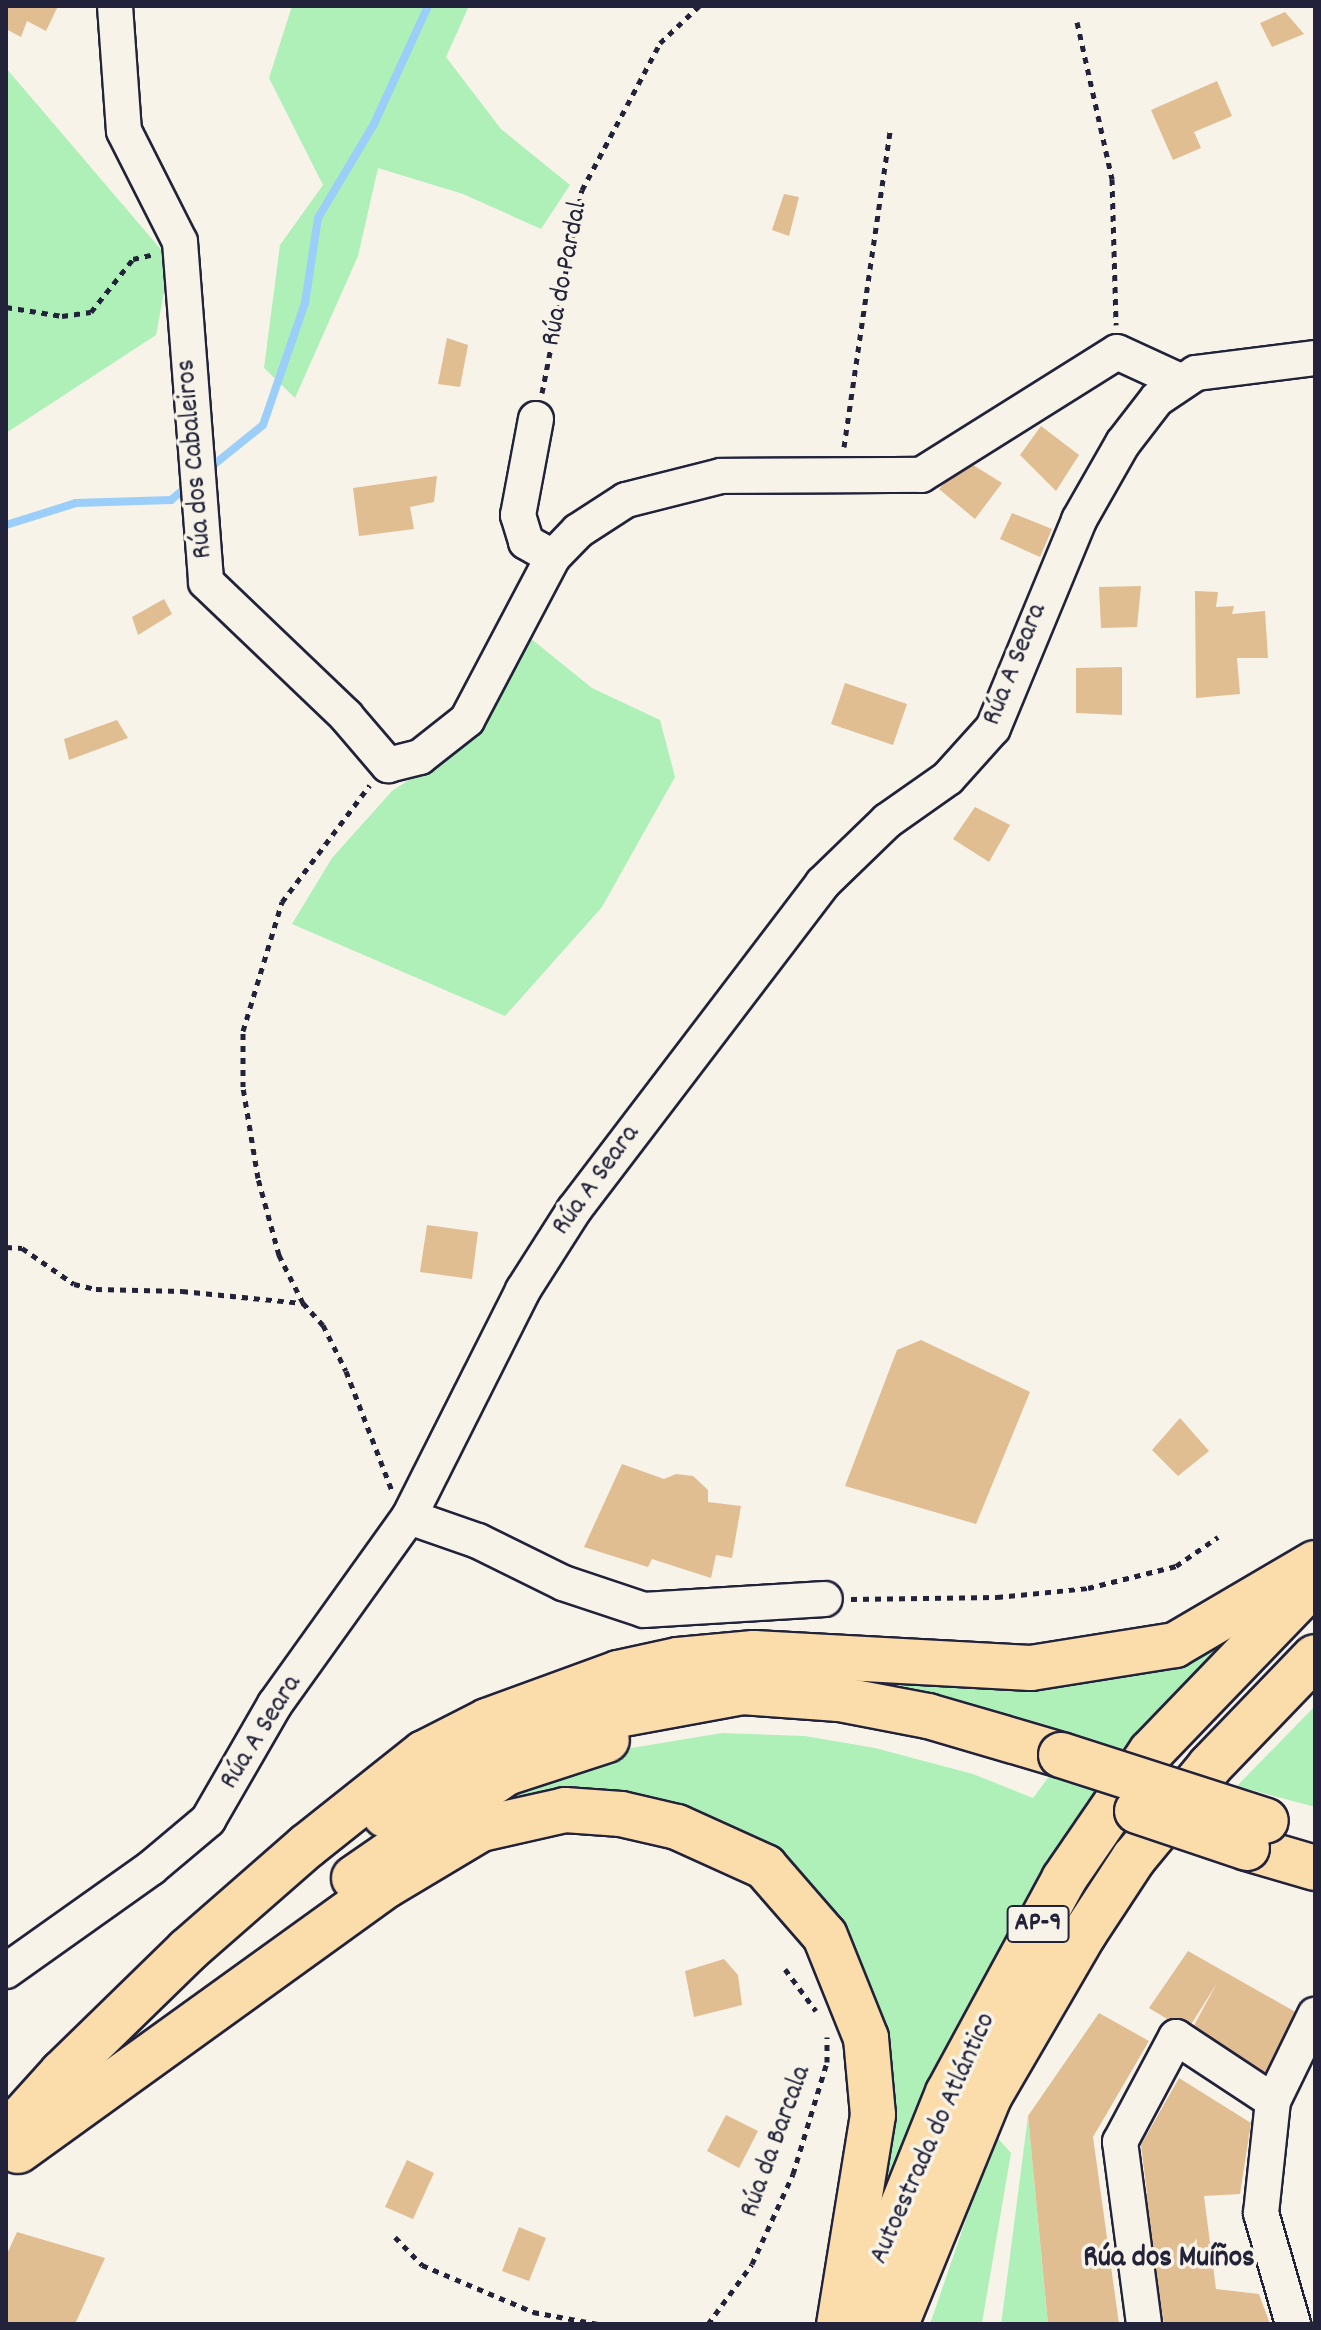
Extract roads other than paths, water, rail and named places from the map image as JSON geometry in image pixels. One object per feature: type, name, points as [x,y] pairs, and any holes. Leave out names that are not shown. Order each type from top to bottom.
[{"type":"highway","points":[[6,2136],[62,2073],[188,1950],[307,1846],[424,1753],[487,1721],[618,1673],[678,1660],[754,1653],[1031,1668],[1175,1645],[1315,1563]]},
{"type":"highway","name":"Autoestrada do Atlántico","points":[[856,2324],[948,2093],[1064,1879],[1151,1752],[1315,1584]]},
{"type":"highway","name":"Autoestrada do Atlántico","points":[[896,2324],[989,2097],[1084,1934],[1134,1858],[1210,1766],[1315,1657]]},
{"type":"highway","points":[[6,2136],[357,1832],[525,1732],[742,1692],[839,1699],[928,1716],[1052,1767],[1256,1835],[1315,1868]]},
{"type":"highway","points":[[129,2068],[290,1927],[403,1839],[506,1773],[605,1740],[680,1721],[748,1717],[915,1737],[1052,1767]]},
{"type":"highway","points":[[6,2160],[129,2068],[387,1885],[481,1829],[565,1810],[621,1814],[677,1827],[765,1867],[825,1936],[866,2038],[873,2115],[839,2324]]},
{"type":"highway","points":[[1256,1835],[1315,1839]]},
{"type":"street","name":"Rúa dos Cabaleiros","points":[[115,6],[124,131],[180,242],[194,461],[206,582],[346,716],[388,765],[420,757],[467,720],[553,557]]},
{"type":"street","points":[[536,419],[518,515],[526,542],[553,557],[578,531],[626,500],[721,476],[843,472],[921,475],[1117,352],[1178,380],[1228,367],[1315,358]]},
{"type":"street","name":"Rúa A Seara","points":[[6,1971],[151,1868],[208,1820],[275,1704],[409,1517],[523,1290],[574,1210],[822,884],[887,821],[948,778],[993,728],[1079,520],[1123,443],[1178,380]]},
{"type":"street","points":[[409,1517],[478,1541],[563,1583],[644,1610],[825,1599]]},
{"type":"street","points":[[1293,2324],[1261,2213],[1273,2101],[1315,2015]]},
{"type":"street","points":[[1144,2324],[1120,2142],[1176,2037],[1273,2101]]},
{"type":"waterway","points":[[206,471],[263,425],[305,303],[318,218],[374,124],[428,6]]},
{"type":"waterway","points":[[6,525],[76,503],[171,500],[189,485]]},
{"type":"district","name":"Rúa dos Muíños","points":[[1169,2260]]}]
